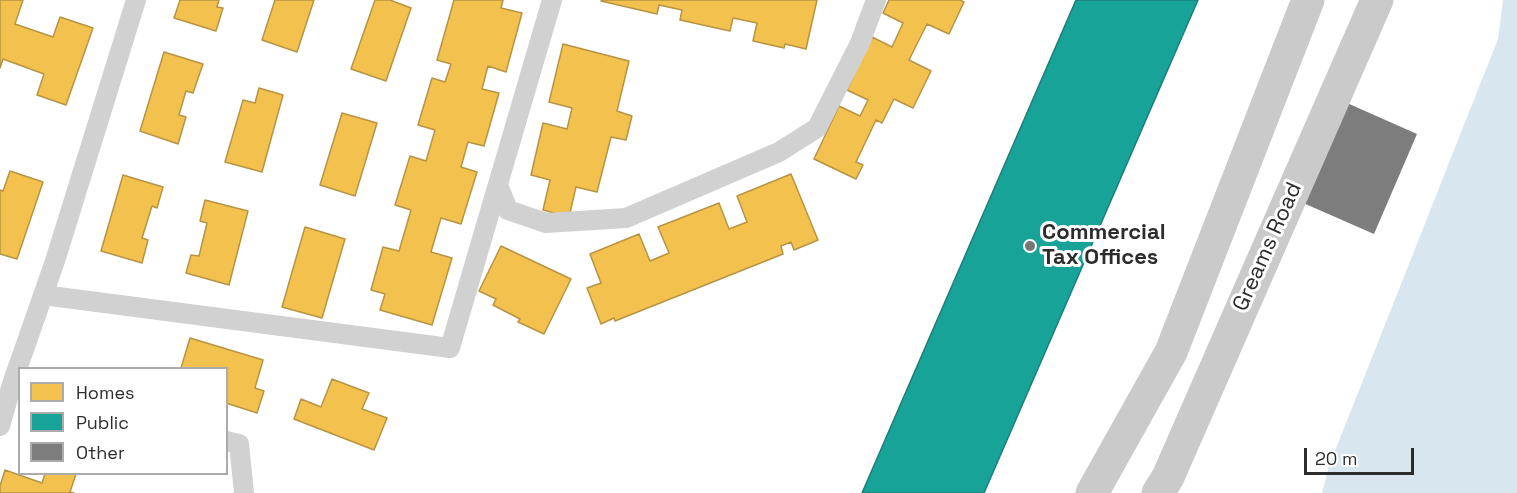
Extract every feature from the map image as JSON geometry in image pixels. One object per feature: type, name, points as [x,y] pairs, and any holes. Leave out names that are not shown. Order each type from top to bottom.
[{"type":"main road","points":[[1092,493],[1171,352],[1308,0]]},
{"type":"main road","name":"Greams Road","points":[[1158,493],[1168,477],[1377,0]]},
{"type":"lane","points":[[21,367],[136,0]]},
{"type":"lane","points":[[43,295],[450,348],[552,0]]},
{"type":"lane","points":[[498,185],[508,210],[546,223],[626,218],[779,152],[817,128],[860,44],[876,0]]},
{"type":"lane","points":[[0,426],[16,385]]},
{"type":"lane","points":[[228,441],[239,444],[244,493]]},
{"type":"shaded area","points":[[1503,0],[1517,0],[1517,493],[1322,493],[1329,466],[1498,39]]},
{"type":"building: Homes","points":[[0,0],[23,0],[15,24],[53,37],[60,17],[93,28],[66,105],[37,95],[44,74],[3,59],[0,68]]},
{"type":"building: Homes","points":[[180,0],[219,0],[217,7],[223,8],[216,31],[174,18]]},
{"type":"building: Homes","points":[[275,0],[314,0],[297,52],[262,40]]},
{"type":"building: Homes","points":[[375,0],[390,0],[411,8],[386,81],[351,69]]},
{"type":"building: Homes","points":[[454,0],[503,0],[501,8],[522,13],[506,72],[488,66],[482,89],[499,93],[484,146],[468,142],[461,167],[477,172],[461,224],[441,218],[431,252],[452,258],[432,325],[380,310],[385,294],[371,290],[383,247],[399,251],[411,210],[395,205],[410,156],[426,161],[435,130],[418,125],[432,78],[445,82],[451,64],[437,60]]},
{"type":"building: Homes","points":[[602,0],[817,0],[806,49],[785,44],[784,48],[753,41],[757,23],[733,18],[730,31],[680,20],[682,10],[659,5],[657,14]]},
{"type":"building: Homes","points":[[889,0],[960,0],[964,2],[949,34],[927,24],[909,60],[931,71],[913,108],[894,99],[882,123],[876,120],[856,162],[863,165],[856,179],[814,159],[839,106],[860,116],[868,100],[847,90],[872,37],[892,47],[903,23],[883,13]]},
{"type":"building: Homes","points":[[563,44],[629,61],[617,111],[632,116],[626,140],[611,137],[597,192],[576,187],[569,217],[543,210],[550,180],[531,175],[543,123],[567,129],[572,108],[549,102]]},
{"type":"building: Homes","points":[[164,52],[203,64],[193,93],[186,91],[179,115],[186,117],[178,144],[140,131]]},
{"type":"building: Homes","points":[[259,88],[283,95],[262,172],[225,162],[243,100],[255,103]]},
{"type":"building: Homes","points":[[342,113],[377,123],[355,196],[320,185]]},
{"type":"building: Homes","points":[[10,171],[43,182],[17,259],[0,254],[0,190],[3,191]]},
{"type":"building: Homes","points":[[791,174],[818,240],[794,250],[791,242],[781,246],[783,254],[615,321],[614,318],[601,324],[587,288],[601,283],[590,254],[639,234],[650,261],[669,253],[658,227],[719,203],[729,229],[747,222],[737,196]]},
{"type":"building: Homes","points":[[123,175],[163,187],[157,208],[152,206],[142,238],[148,240],[142,263],[101,251]]},
{"type":"building: Homes","points":[[205,200],[248,211],[229,285],[186,273],[191,255],[199,256],[207,223],[200,221]]},
{"type":"building: Homes","points":[[305,227],[345,239],[322,318],[282,307]]},
{"type":"building: Homes","points":[[501,246],[571,279],[544,334],[518,322],[520,319],[493,305],[496,299],[479,291]]},
{"type":"building: Homes","points":[[190,338],[263,360],[255,388],[264,391],[257,413],[228,404],[228,367],[181,367]]},
{"type":"building: Homes","points":[[332,379],[369,393],[362,409],[387,418],[374,450],[294,419],[301,399],[321,407]]},
{"type":"building: Homes","points":[[5,470],[42,483],[45,475],[76,475],[70,492],[74,493],[0,493]]},
{"type":"building: Public","name":"Commercial Tax Offices","points":[[1076,0],[1198,0],[984,493],[862,493]]},
{"type":"building: Other","points":[[1338,99],[1417,134],[1374,234],[1294,199]]},
{"type":"place","name":"Commercial Tax Offices","points":[[1030,246]]}]
